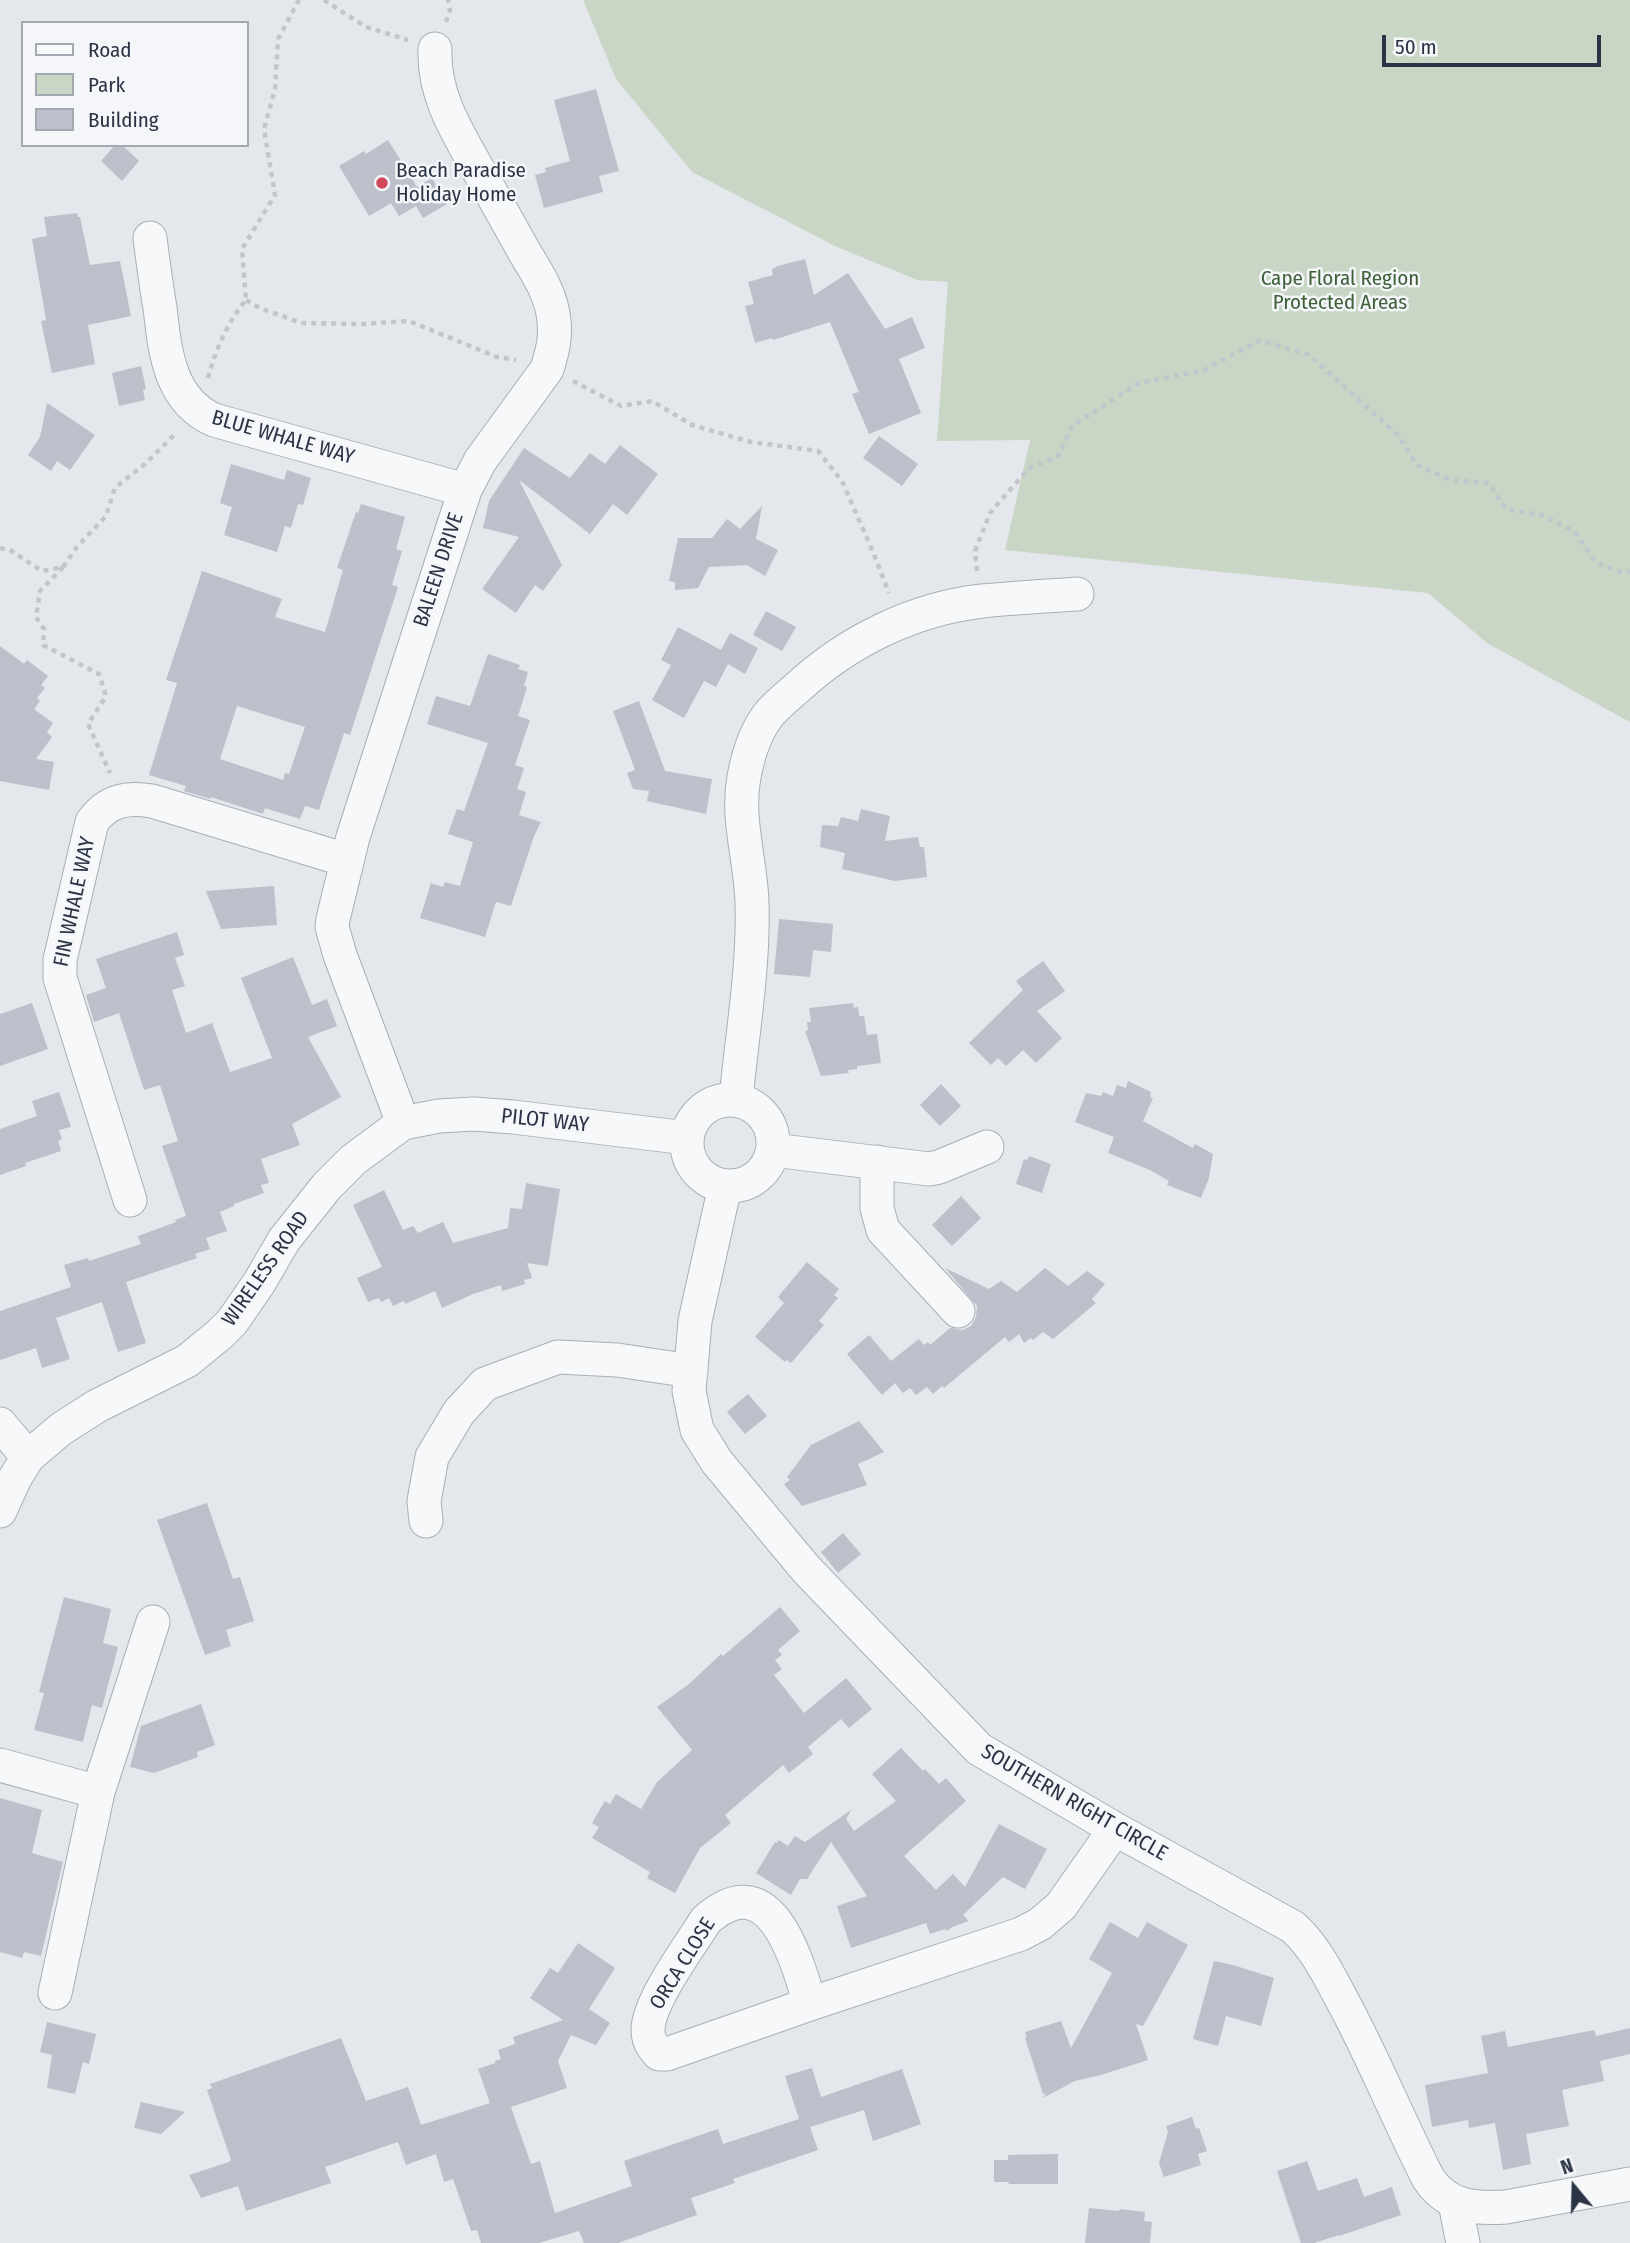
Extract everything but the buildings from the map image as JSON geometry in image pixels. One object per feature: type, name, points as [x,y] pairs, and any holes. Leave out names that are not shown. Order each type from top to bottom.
[{"type":"street","name":"BALEEN DRIVE","points":[[403,1123],[335,939],[333,919],[346,860],[465,490],[480,461],[547,369],[553,351],[554,321],[545,288],[455,128],[442,99],[435,49]]},
{"type":"street","name":"BLUE WHALE WAY","points":[[150,238],[169,366],[185,398],[198,411],[214,420],[465,490]]},
{"type":"street","points":[[736,1099],[752,934],[752,901],[740,803],[744,775],[754,741],[769,715],[818,669],[858,642],[900,621],[979,601],[1077,594]]},
{"type":"street","points":[[121,799],[152,801],[346,860]]},
{"type":"street","name":"FIN WHALE WAY","points":[[121,799],[100,811],[92,822],[60,960],[60,970],[64,995],[130,1200]]},
{"type":"street","points":[[736,1099],[753,1106],[766,1118],[772,1132],[773,1150],[769,1163],[759,1175],[743,1185],[725,1186],[708,1180],[694,1167],[687,1152],[687,1138],[691,1122],[702,1109],[717,1101],[736,1099]]},
{"type":"street","name":"PILOT WAY","points":[[403,1123],[439,1116],[474,1114],[687,1138]]},
{"type":"street","name":"WIRELESS ROAD","points":[[0,1511],[28,1457],[61,1429],[97,1406],[170,1371],[203,1350],[232,1322],[284,1240],[327,1186],[353,1160],[403,1123]]},
{"type":"street","points":[[773,1150],[929,1169],[987,1147]]},
{"type":"street","points":[[877,1162],[877,1208],[883,1230],[958,1311]]},
{"type":"street","name":"SOUTHERN RIGHT CIRCLE","points":[[725,1186],[695,1321],[689,1391],[697,1430],[717,1462],[806,1569],[979,1749],[1115,1829],[1293,1927],[1305,1937],[1316,1951],[1359,2031],[1428,2178],[1442,2194],[1455,2203]]},
{"type":"street","points":[[426,1521],[424,1502],[432,1457],[459,1412],[485,1384],[558,1357],[617,1360],[691,1371]]},
{"type":"street","points":[[0,1424],[28,1457]]},
{"type":"street","points":[[55,1993],[99,1792],[153,1622]]},
{"type":"street","points":[[0,1765],[99,1792]]},
{"type":"street","name":"ORCA CLOSE","points":[[810,2004],[795,1957],[779,1926],[758,1904],[743,1901],[731,1903],[718,1909],[706,1920],[653,2007],[648,2033],[651,2045],[659,2054],[667,2054],[1021,1934],[1040,1924],[1061,1906],[1115,1829]]},
{"type":"street","points":[[1463,2243],[1455,2203],[1488,2208],[1506,2207],[1630,2184]]},
{"type":"path","points":[[121,799],[88,724],[106,696],[99,674],[43,645],[44,629],[36,617],[40,591],[64,567],[76,548],[106,516],[115,488],[145,464],[198,411],[217,348],[238,310],[247,300],[242,249],[275,195],[264,129],[275,89],[278,39],[299,0]]},
{"type":"path","points":[[324,0],[366,27],[435,49]]},
{"type":"path","points":[[247,300],[260,308],[301,323],[362,324],[409,321],[498,357],[520,361]]},
{"type":"path","points":[[979,601],[975,551],[990,513],[1028,469],[1058,456],[1073,425],[1139,383],[1204,370],[1259,341],[1310,355],[1398,435],[1417,465],[1450,480],[1489,483],[1506,509],[1542,515],[1574,531],[1596,563],[1624,573],[1630,572]]},
{"type":"path","points":[[568,378],[621,406],[652,401],[692,425],[751,442],[818,451],[842,481],[900,621]]},
{"type":"path","points":[[0,548],[10,550],[42,572],[64,567]]},
{"type":"green space","name":"Cape Floral Region Protected Areas","points":[[583,0],[1630,0],[1630,722],[1487,643],[1428,593],[1005,550],[1030,440],[937,441],[948,282],[917,280],[835,246],[692,172],[616,79]]},
{"type":"place","name":"Beach Paradise Holiday Home","points":[[382,183]]}]
